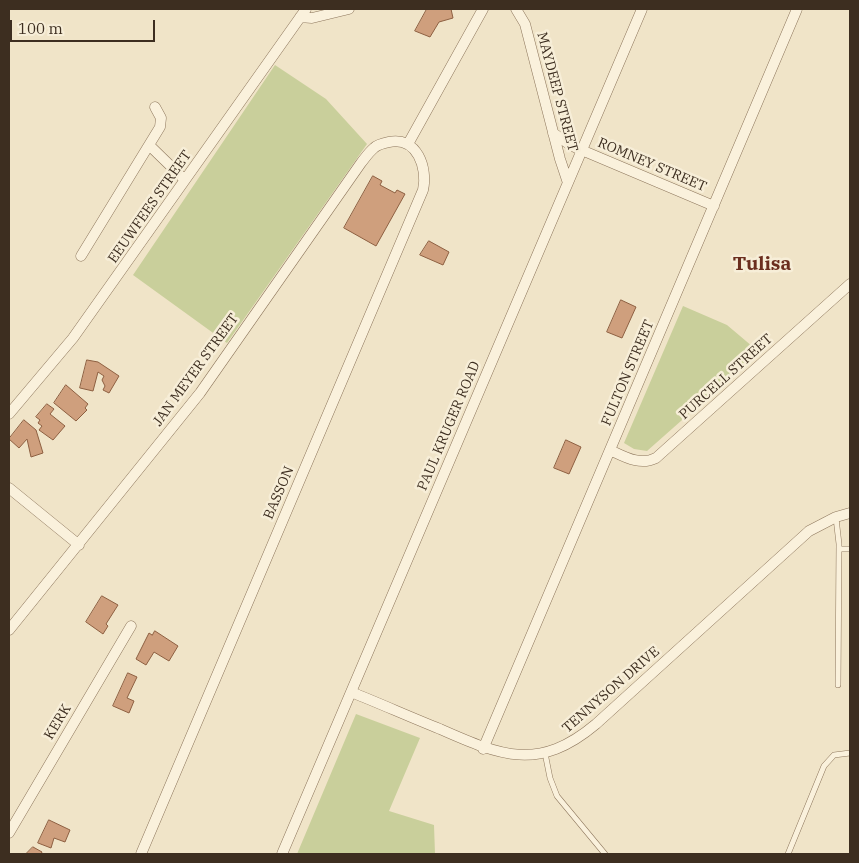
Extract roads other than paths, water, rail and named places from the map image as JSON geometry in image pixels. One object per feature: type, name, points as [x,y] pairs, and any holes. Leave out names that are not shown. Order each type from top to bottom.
[{"type":"street","points":[[303,13],[312,18],[332,11],[349,9]]},
{"type":"street","points":[[408,144],[483,9]]},
{"type":"street","name":"MAYDEEP STREET","points":[[516,9],[525,24],[568,183]]},
{"type":"street","name":"PAUL KRUGER ROAD","points":[[282,854],[642,9]]},
{"type":"street","name":"FULTON STREET","points":[[483,749],[797,9]]},
{"type":"street","name":"EEUWFEES STREET","points":[[9,414],[73,338],[303,13]]},
{"type":"street","points":[[81,256],[162,122],[156,107]]},
{"type":"street","name":"ROMNEY STREET","points":[[554,133],[572,146],[714,206]]},
{"type":"street","name":"JAN MEYER STREET","points":[[9,630],[200,393],[361,163],[375,147],[400,141],[408,144]]},
{"type":"street","name":"BASSON","points":[[141,854],[424,190],[426,177],[422,164],[418,154],[408,144]]},
{"type":"street","points":[[149,145],[185,180]]},
{"type":"street","name":"PURCELL STREET","points":[[610,450],[633,460],[650,461],[656,458],[850,284]]},
{"type":"street","points":[[9,488],[78,545]]},
{"type":"street","name":"TENNYSON DRIVE","points":[[351,692],[483,749],[508,754],[545,753],[566,747],[582,736],[809,531],[836,517],[850,513]]},
{"type":"street","name":"KERK","points":[[9,833],[131,626]]},
{"type":"lane","points":[[836,517],[839,549],[838,685]]},
{"type":"lane","points":[[839,549],[850,549]]},
{"type":"lane","points":[[545,753],[550,778],[557,796],[605,854]]},
{"type":"lane","points":[[788,854],[824,766],[834,755],[850,753]]},
{"type":"district","name":"Tulisa","points":[[762,265]]}]
